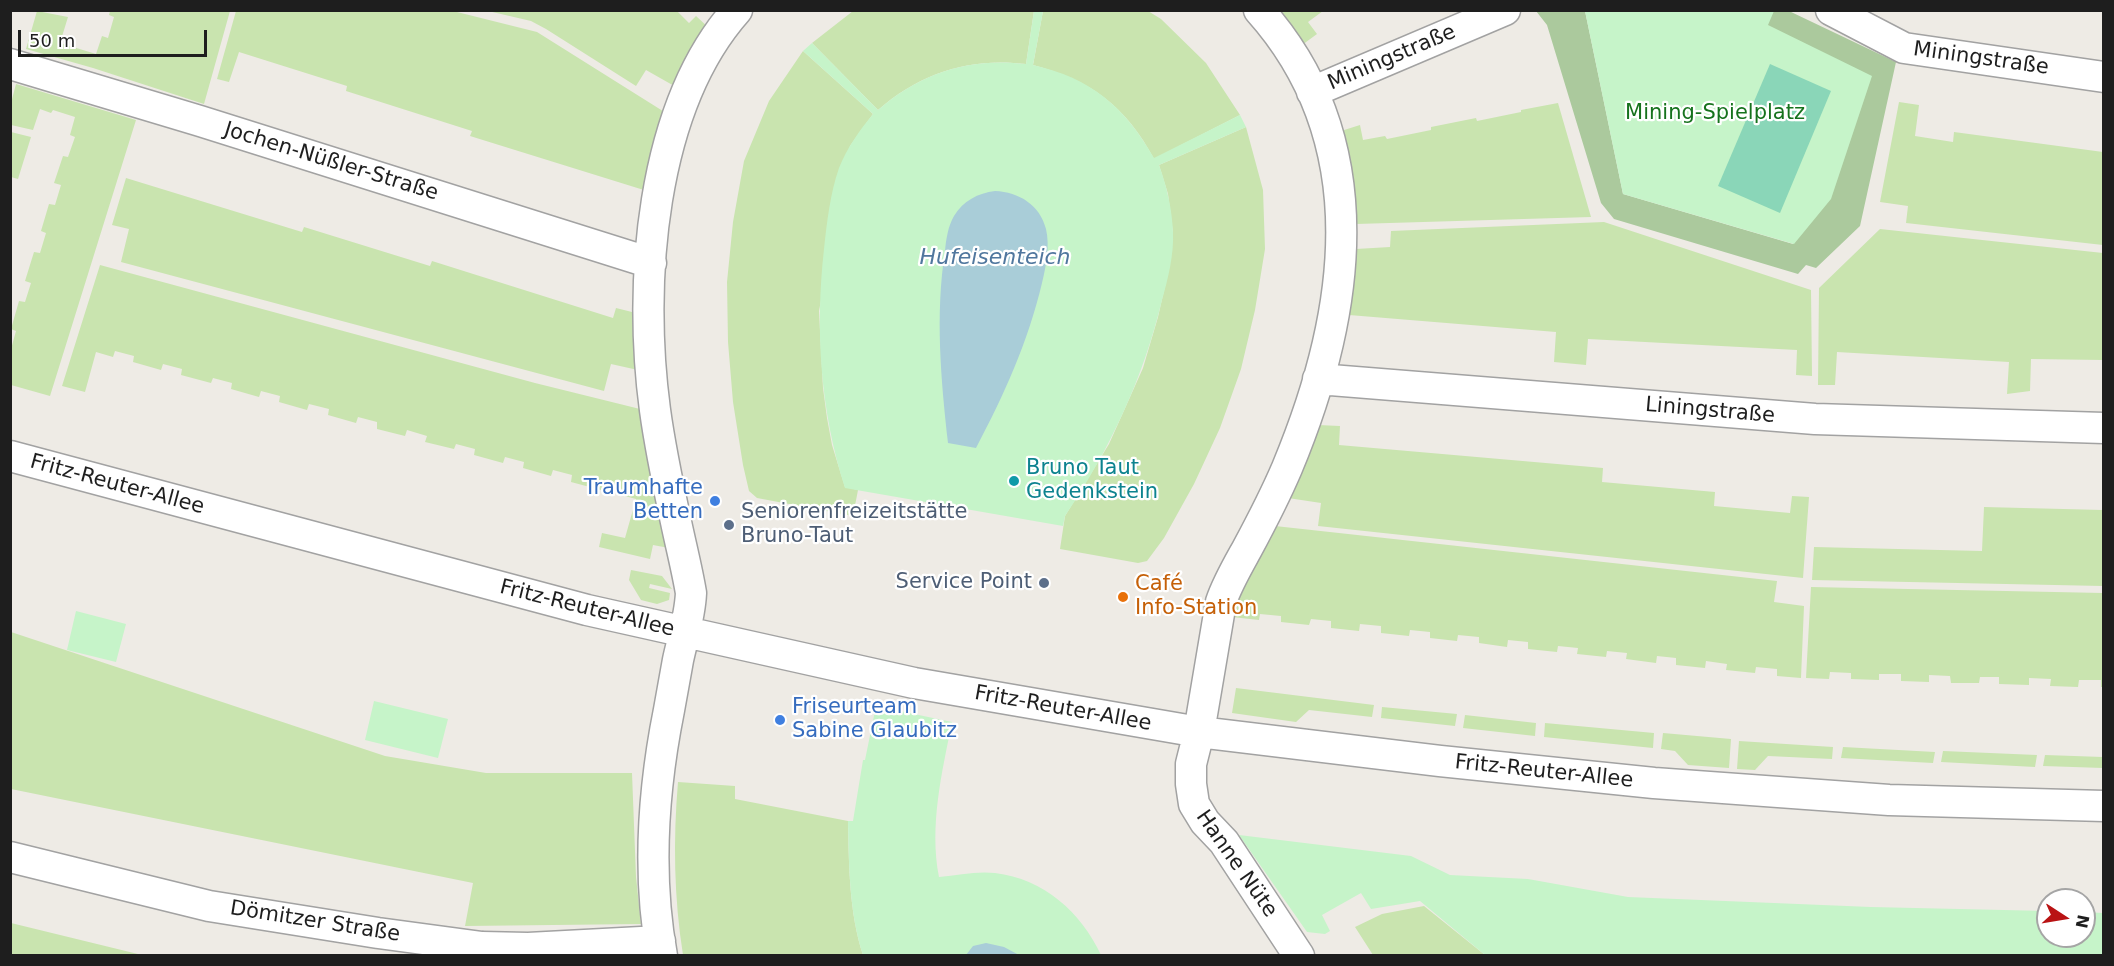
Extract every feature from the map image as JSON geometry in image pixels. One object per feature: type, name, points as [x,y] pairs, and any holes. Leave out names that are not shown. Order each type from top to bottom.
[{"type":"street","points":[[661,948],[656,903],[654,820],[659,761],[690,610],[691,593],[663,460],[655,409],[650,340],[651,263],[659,192],[678,113],[703,61],[738,10]]},
{"type":"street","name":"Hanne Nüte","points":[[1259,10],[1288,50],[1312,92],[1326,131],[1340,196],[1342,230],[1340,278],[1335,313],[1318,379],[1286,469],[1224,593],[1191,764],[1191,784],[1194,804],[1205,822],[1224,842],[1299,956]]},
{"type":"street","name":"Miningstraße","points":[[1312,92],[1505,10]]},
{"type":"street","name":"Miningstraße","points":[[1831,10],[1904,48],[2103,77]]},
{"type":"street","name":"Jochen-Nüßler-Straße","points":[[10,64],[212,124],[651,263]]},
{"type":"street","name":"Liningstraße","points":[[1318,379],[1815,419],[2103,428]]},
{"type":"street","name":"Fritz-Reuter-Allee","points":[[10,456],[530,596],[685,633],[914,683],[1199,732],[1440,761],[1654,783],[1889,800],[2103,806]]},
{"type":"street","name":"Dömitzer Straße","points":[[10,857],[209,906],[378,933],[482,947],[661,948]]},
{"type":"green space","points":[[37,11],[68,17],[60,43],[96,54],[102,36],[108,38],[114,17],[109,15],[110,11],[230,11],[204,104],[26,49]]},
{"type":"green space","points":[[236,11],[453,11],[537,32],[666,113],[647,191],[470,136],[472,131],[346,91],[347,86],[239,52],[229,82],[217,79]]},
{"type":"green space","points":[[488,11],[677,11],[689,23],[696,16],[709,28],[676,87],[646,70],[636,86],[531,21]]},
{"type":"green space","points":[[853,11],[1034,11],[1026,64],[985,63],[947,70],[911,86],[878,110],[812,43]]},
{"type":"green space","points":[[1034,11],[1043,11],[1033,65],[1072,78],[1104,97],[1131,124],[1154,158],[1240,115],[1246,127],[1159,165],[1169,198],[1173,232],[1172,258],[1164,292],[1135,385],[1110,439],[1065,516],[1063,526],[845,488],[825,399],[820,339],[821,279],[831,198],[839,168],[858,133],[873,114],[803,51],[812,43],[878,110],[911,86],[947,70],[985,63],[1026,64]]},
{"type":"green space","points":[[1043,11],[1148,11],[1161,19],[1206,63],[1240,115],[1154,159],[1131,124],[1104,98],[1089,87],[1072,79],[1033,65]]},
{"type":"green space","points":[[1277,11],[1323,11],[1308,22],[1317,34],[1302,45]]},
{"type":"green space","points":[[1536,11],[1585,11],[1623,194],[1793,244],[1740,11],[1789,11],[1896,62],[1860,226],[1816,268],[1806,265],[1798,274],[1614,219],[1601,203],[1547,25]]},
{"type":"green space","name":"Mining-Spielplatz","points":[[1585,11],[1774,11],[1768,25],[1872,76],[1831,199],[1794,244],[1623,194]]},
{"type":"green space","points":[[803,51],[873,114],[850,146],[819,311],[827,418],[832,445],[845,487],[858,490],[853,516],[757,498],[749,491],[733,402],[728,342],[727,282],[733,222],[744,161],[769,101]]},
{"type":"green space","points":[[1770,64],[1831,91],[1780,213],[1718,186]]},
{"type":"green space","points":[[16,84],[136,120],[50,396],[11,385],[11,349],[16,331],[11,329],[19,301],[25,302],[31,283],[25,281],[34,252],[40,253],[46,233],[41,231],[49,204],[55,205],[61,185],[54,183],[63,156],[68,157],[75,137],[70,135],[75,117],[53,110],[51,113],[40,109],[33,130],[11,125],[11,103]]},
{"type":"green space","points":[[1899,102],[1919,105],[1915,136],[1953,142],[1954,132],[2103,152],[2103,245],[1906,223],[1908,206],[1880,202]]},
{"type":"green space","points":[[1558,103],[1591,217],[1356,224],[1352,186],[1341,131],[1360,125],[1363,140],[1385,136],[1387,139],[1431,130],[1431,127],[1476,118],[1477,121]]},
{"type":"green space","points":[[1246,127],[1263,190],[1265,249],[1255,310],[1241,369],[1220,428],[1194,484],[1164,538],[1147,561],[1138,563],[1060,549],[1065,516],[1109,444],[1143,368],[1158,317],[1169,268],[1173,233],[1168,194],[1159,165]]},
{"type":"green space","points":[[11,132],[31,137],[18,179],[11,177]]},
{"type":"green space","points":[[126,178],[302,232],[304,227],[430,266],[432,261],[613,318],[616,308],[636,313],[638,370],[611,364],[604,391],[121,262],[129,229],[112,225]]},
{"type":"green space","points":[[1604,222],[1811,290],[1812,376],[1796,375],[1797,350],[1588,339],[1586,365],[1554,362],[1556,332],[1349,315],[1356,249],[1390,247],[1391,231]]},
{"type":"green space","points":[[1880,229],[2103,253],[2103,360],[2031,359],[2030,391],[2007,394],[2009,362],[1837,352],[1835,385],[1818,385],[1819,288]]},
{"type":"green space","points":[[100,265],[535,383],[640,409],[651,475],[669,548],[653,545],[650,559],[599,547],[602,533],[625,538],[636,499],[621,495],[622,489],[603,484],[601,490],[571,482],[572,475],[553,470],[551,476],[523,468],[524,462],[505,457],[503,463],[474,455],[475,449],[456,444],[454,449],[425,442],[427,436],[407,430],[405,436],[377,429],[377,422],[358,417],[356,423],[328,415],[329,409],[309,404],[307,410],[279,402],[280,396],[261,391],[259,397],[231,389],[232,383],[213,378],[211,383],[181,375],[182,369],[163,364],[161,370],[133,362],[134,356],[115,351],[113,357],[96,352],[85,392],[62,386]]},
{"type":"green space","points":[[1318,425],[1340,426],[1339,445],[1603,468],[1602,482],[1715,492],[1714,506],[1790,513],[1792,496],[1809,497],[1803,578],[1318,526],[1321,503],[1288,498]]},
{"type":"green space","points":[[1984,507],[2103,510],[2103,586],[1812,580],[1814,547],[1982,551]]},
{"type":"green space","points":[[1275,526],[1777,581],[1774,602],[1804,606],[1801,678],[1777,676],[1777,669],[1756,667],[1755,673],[1726,670],[1727,664],[1706,661],[1705,668],[1676,665],[1676,658],[1657,656],[1656,663],[1626,659],[1627,653],[1607,651],[1606,657],[1577,654],[1578,648],[1558,646],[1557,652],[1528,649],[1528,642],[1508,640],[1507,647],[1479,643],[1479,637],[1458,635],[1457,641],[1430,638],[1430,632],[1410,630],[1409,636],[1381,633],[1381,626],[1360,624],[1359,631],[1331,628],[1331,621],[1311,619],[1309,625],[1281,622],[1281,616],[1260,614],[1259,620],[1232,617],[1236,600]]},
{"type":"green space","points":[[631,570],[662,576],[672,589],[650,584],[649,588],[670,593],[669,600],[657,604],[641,600],[629,580]]},
{"type":"green space","points":[[1811,587],[2103,593],[2103,687],[2101,687],[2101,680],[2079,680],[2078,687],[2050,686],[2051,679],[2029,678],[2029,685],[1999,684],[1999,677],[1980,677],[1979,683],[1951,683],[1950,676],[1929,675],[1929,682],[1901,681],[1901,674],[1879,674],[1879,680],[1851,679],[1851,673],[1830,672],[1829,679],[1806,678]]},
{"type":"green space","points":[[76,611],[126,624],[116,662],[67,650]]},
{"type":"green space","points":[[11,632],[385,756],[486,773],[632,773],[636,877],[641,924],[465,926],[473,883],[11,789]]},
{"type":"green space","points":[[1236,688],[1374,705],[1372,717],[1309,710],[1296,722],[1232,713]]},
{"type":"green space","points":[[374,701],[448,719],[438,758],[365,740]]},
{"type":"green space","points":[[876,706],[952,722],[936,819],[936,858],[939,877],[995,873],[1029,882],[1045,890],[1072,912],[1093,939],[1101,955],[863,955],[852,906],[848,821],[853,821],[863,760],[865,760]]},
{"type":"green space","points":[[1382,707],[1457,714],[1455,726],[1381,718]]},
{"type":"green space","points":[[1465,715],[1536,723],[1535,736],[1463,728]]},
{"type":"green space","points":[[1545,723],[1654,733],[1653,748],[1544,737]]},
{"type":"green space","points":[[1663,733],[1731,739],[1729,768],[1688,765],[1675,751],[1661,749]]},
{"type":"green space","points":[[1739,741],[1833,747],[1832,759],[1768,756],[1755,770],[1737,769]]},
{"type":"green space","points":[[1843,747],[1935,752],[1933,763],[1841,758]]},
{"type":"green space","points":[[1943,751],[2037,755],[2035,767],[1941,762]]},
{"type":"green space","points":[[2045,755],[2103,757],[2103,768],[2043,766]]},
{"type":"green space","points":[[678,782],[735,786],[735,799],[848,821],[852,906],[863,955],[683,955],[675,869]]},
{"type":"green space","points":[[1239,835],[1411,856],[1450,875],[1528,879],[1628,897],[1871,907],[2036,911],[2036,948],[2096,948],[2096,913],[2103,913],[2103,955],[1485,955],[1420,901],[1371,909],[1361,893],[1322,915],[1330,931],[1325,934],[1307,932]]},
{"type":"green space","points":[[1424,906],[1485,955],[1373,955],[1355,927],[1382,914]]},
{"type":"green space","points":[[11,923],[142,955],[11,955]]},
{"type":"water","name":"Hufeisenteich","points":[[995,191],[1020,197],[1034,207],[1046,229],[1048,249],[1042,283],[1022,347],[976,448],[948,443],[940,347],[940,299],[948,233],[954,216],[972,199]]},
{"type":"water","points":[[986,943],[1004,947],[1019,955],[966,955],[973,946]]},
{"type":"place","name":"Bruno Taut Gedenkstein","points":[[1014,481]]},
{"type":"place","name":"Traumhafte Betten","points":[[715,501]]},
{"type":"place","name":"Seniorenfreizeitstätte Bruno-Taut","points":[[729,525]]},
{"type":"place","name":"Service Point","points":[[1044,583]]},
{"type":"place","name":"Café Info-Station","points":[[1123,597]]},
{"type":"place","name":"Friseurteam Sabine Glaubitz","points":[[780,720]]}]
